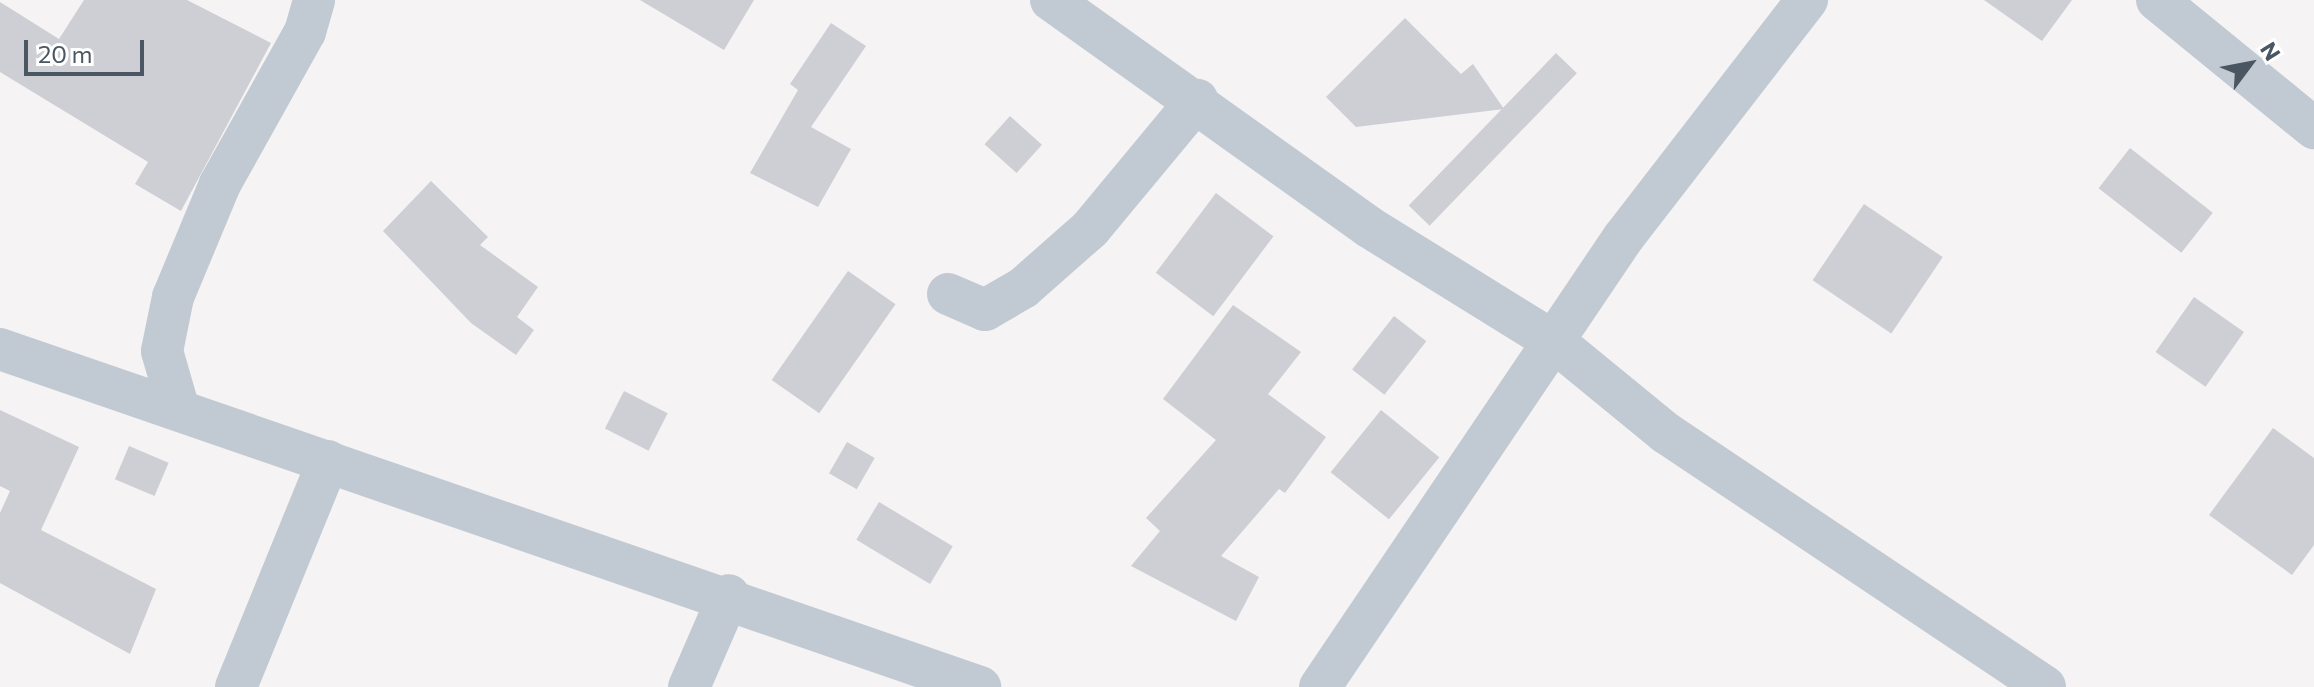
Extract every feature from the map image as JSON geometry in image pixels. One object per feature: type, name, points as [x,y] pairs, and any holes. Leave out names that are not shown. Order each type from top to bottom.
[{"type":"street","points":[[179,410],[162,351],[173,297],[220,184],[305,32],[314,0]]},
{"type":"street","points":[[1051,0],[1197,100],[1369,227],[1556,343],[1666,433],[2045,687]]},
{"type":"street","points":[[1320,687],[1556,343],[1623,238],[1806,0]]},
{"type":"street","points":[[2157,0],[2314,128]]},
{"type":"street","points":[[948,294],[985,310],[1023,288],[1090,229],[1197,100]]},
{"type":"street","points":[[0,349],[729,595],[980,687]]},
{"type":"street","points":[[122,390],[162,351]]},
{"type":"street","points":[[236,687],[328,461]]},
{"type":"street","points":[[689,687],[729,595]]},
{"type":"building","points":[[84,0],[187,0],[271,43],[181,211],[135,184],[148,162],[0,72],[0,2],[59,39]]},
{"type":"building","points":[[640,0],[754,0],[724,50]]},
{"type":"building","points":[[1984,0],[2072,0],[2042,41]]},
{"type":"building","points":[[1405,18],[1461,74],[1473,64],[1504,109],[1356,127],[1326,97]]},
{"type":"building","points":[[831,23],[866,46],[811,127],[851,149],[818,207],[750,173],[798,90],[790,84]]},
{"type":"building","points":[[1556,53],[1577,73],[1430,226],[1409,206]]},
{"type":"building","points":[[1010,116],[1042,145],[1017,173],[985,144]]},
{"type":"building","points":[[2130,148],[2213,213],[2181,253],[2099,188]]},
{"type":"building","points":[[431,181],[488,237],[480,245],[538,287],[517,317],[534,330],[516,355],[471,323],[383,231]]},
{"type":"building","points":[[1216,193],[1274,236],[1213,316],[1156,273]]},
{"type":"building","points":[[1864,204],[1943,257],[1891,333],[1813,280]]},
{"type":"building","points":[[848,271],[896,304],[819,413],[772,380]]},
{"type":"building","points":[[2194,297],[2244,332],[2206,387],[2156,352]]},
{"type":"building","points":[[1233,305],[1301,352],[1268,394],[1326,437],[1285,493],[1279,489],[1221,556],[1259,577],[1236,621],[1131,566],[1160,531],[1146,518],[1216,440],[1163,399]]},
{"type":"building","points":[[1394,316],[1426,341],[1384,395],[1352,370]]},
{"type":"building","points":[[624,391],[668,413],[649,451],[605,428]]},
{"type":"building","points":[[0,410],[79,447],[41,530],[156,589],[130,654],[0,583],[0,513],[10,491],[0,486]]},
{"type":"building","points":[[1381,410],[1439,457],[1389,519],[1331,472]]},
{"type":"building","points":[[2273,428],[2314,458],[2314,545],[2292,575],[2209,515]]},
{"type":"building","points":[[847,442],[875,458],[857,489],[829,473]]},
{"type":"building","points":[[129,446],[169,463],[155,496],[115,479]]},
{"type":"building","points":[[879,502],[953,546],[930,584],[856,540]]}]
